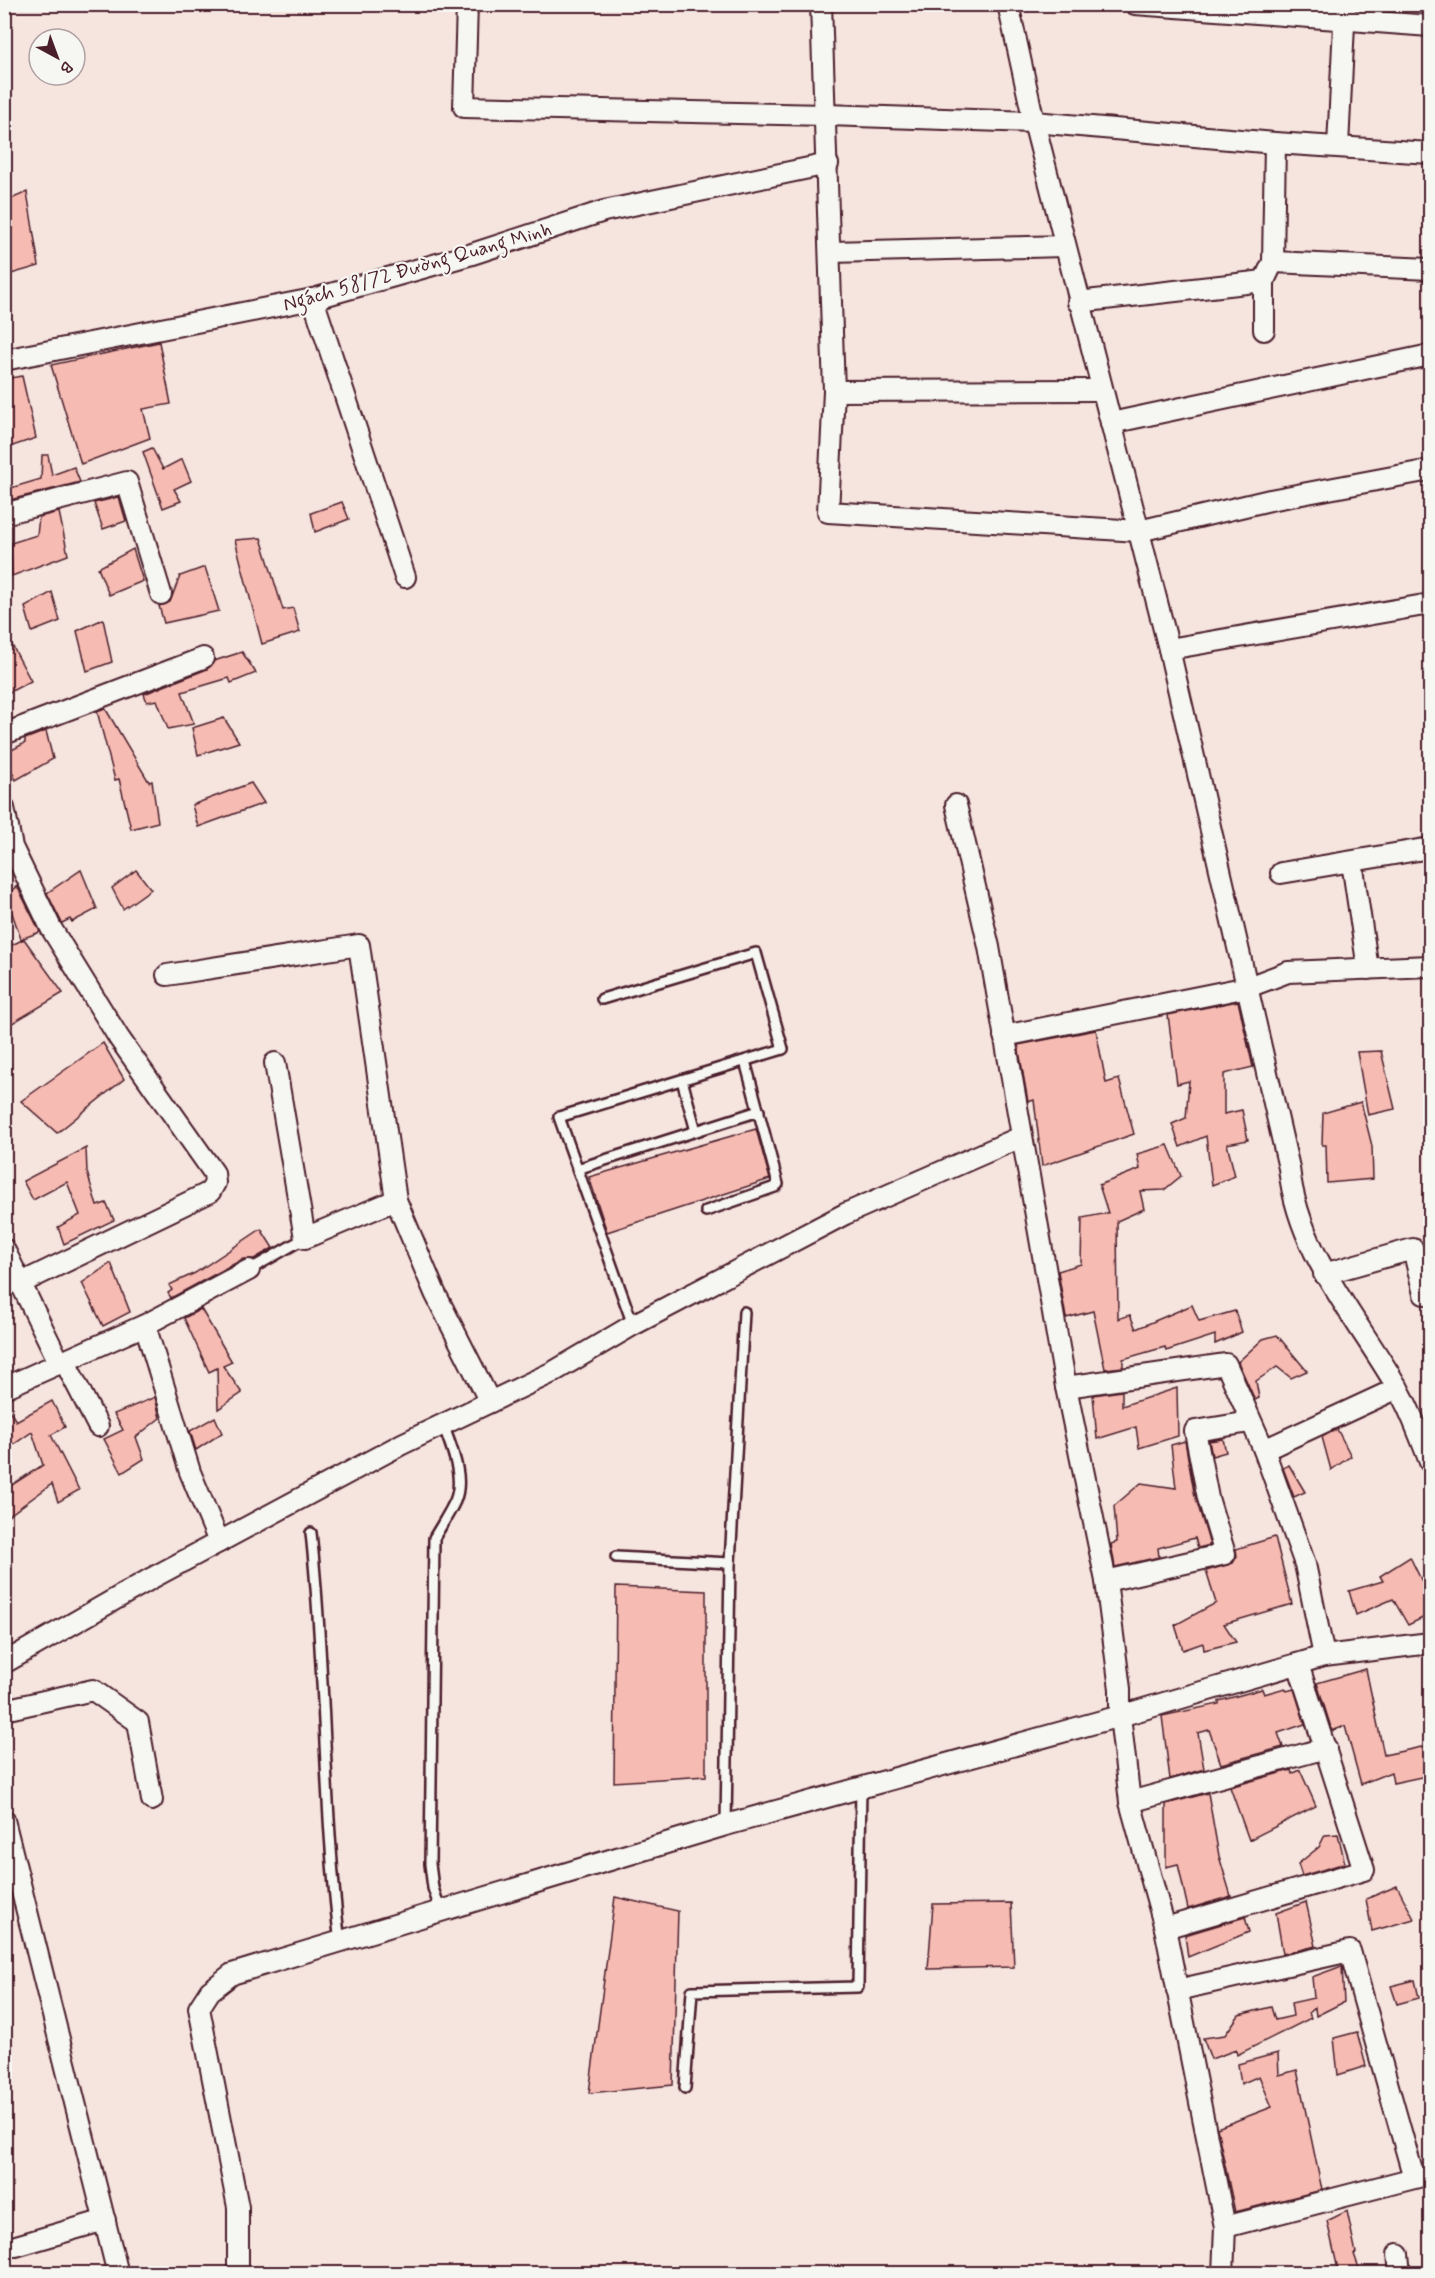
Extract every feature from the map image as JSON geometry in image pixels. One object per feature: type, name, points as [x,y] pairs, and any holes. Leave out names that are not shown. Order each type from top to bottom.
[{"type":"street","points":[[467,4],[464,107],[827,114],[1034,122],[1275,143],[1431,153]]},
{"type":"street","points":[[821,4],[827,114],[834,391],[828,512],[1139,531],[1270,500],[1431,470]]},
{"type":"street","points":[[1008,4],[1064,246],[1169,649],[1248,987],[1288,1168],[1291,1191],[1324,1274],[1398,1388],[1426,1441],[1431,1462]]},
{"type":"street","points":[[1135,4],[1344,13],[1431,26]]},
{"type":"street","points":[[1338,146],[1344,13]]},
{"type":"street","points":[[1264,330],[1264,281],[1273,262],[1275,143]]},
{"type":"street","name":"Ngách 58/72 Đường Quang Minh","points":[[4,360],[313,299],[469,255],[604,211],[828,164]]},
{"type":"street","points":[[831,252],[1064,246]]},
{"type":"street","points":[[1273,262],[1431,268]]},
{"type":"street","points":[[1078,302],[1264,281]]},
{"type":"street","points":[[313,299],[405,577]]},
{"type":"street","points":[[1111,423],[1431,355]]},
{"type":"street","points":[[834,391],[1101,390]]},
{"type":"street","points":[[4,514],[127,482],[161,594]]},
{"type":"street","points":[[1169,649],[1431,604]]},
{"type":"street","points":[[4,735],[203,658]]},
{"type":"street","points":[[956,805],[989,947],[1066,1387],[1106,1581],[1120,1689],[1120,1716],[1130,1802],[1165,1928],[1225,2227],[1223,2274]]},
{"type":"street","points":[[4,808],[8,848],[51,928],[119,1038],[199,1149],[214,1173],[215,1183],[210,1192],[21,1283]]},
{"type":"street","points":[[1281,873],[1431,848]]},
{"type":"street","points":[[1352,862],[1368,969]]},
{"type":"street","points":[[167,975],[359,945],[396,1200],[435,1293],[490,1402]]},
{"type":"street","points":[[1004,1036],[1248,987],[1287,972],[1431,966]]},
{"type":"street","points":[[275,1063],[305,1238],[396,1200]]},
{"type":"street","points":[[4,1663],[219,1542],[443,1424],[554,1372],[633,1325],[845,1214],[1021,1137]]},
{"type":"street","points":[[4,1250],[98,1426]]},
{"type":"street","points":[[1324,1274],[1413,1250],[1424,1294],[1431,1293]]},
{"type":"street","points":[[4,1389],[145,1325],[249,1270]]},
{"type":"street","points":[[145,1325],[190,1472],[219,1542]]},
{"type":"street","points":[[1066,1387],[1226,1364],[1264,1450],[1305,1564],[1324,1656]]},
{"type":"street","points":[[1264,1450],[1398,1388]]},
{"type":"street","points":[[1106,1581],[1225,1554],[1208,1498],[1195,1431],[1250,1422]]},
{"type":"street","points":[[238,2274],[238,2207],[199,2008],[210,1991],[232,1974],[726,1825],[1120,1716],[1324,1656],[1431,1643]]},
{"type":"street","points":[[1165,1928],[1364,1870],[1298,1664]]},
{"type":"street","points":[[4,1710],[93,1690],[138,1722],[152,1800]]},
{"type":"street","points":[[1130,1802],[1326,1748]]},
{"type":"street","points":[[4,1820],[118,2274]]},
{"type":"street","points":[[1177,1990],[1350,1951],[1422,2176],[1225,2227]]},
{"type":"street","points":[[16,2246],[105,2220]]},
{"type":"lane","points":[[602,999],[756,953],[783,1049],[559,1117],[633,1325]]},
{"type":"lane","points":[[706,1211],[777,1185],[745,1061]]},
{"type":"lane","points":[[682,1080],[696,1131]]},
{"type":"lane","points":[[578,1169],[759,1111]]},
{"type":"lane","points":[[249,1270],[305,1238]]},
{"type":"lane","points":[[726,1825],[730,1563],[744,1312]]},
{"type":"lane","points":[[441,1912],[433,1888],[430,1864],[434,1538],[456,1500],[459,1486],[455,1460],[443,1424]]},
{"type":"lane","points":[[310,1533],[318,1596],[329,1851],[340,1943]]},
{"type":"lane","points":[[616,1557],[730,1563]]},
{"type":"lane","points":[[685,2088],[692,1991],[858,1986],[861,1786]]},
{"type":"building","points":[[27,192],[39,266],[4,276],[4,202]]},
{"type":"building","points":[[159,342],[171,404],[143,409],[150,438],[81,464],[51,365]]},
{"type":"building","points":[[22,376],[36,438],[4,449],[4,379]]},
{"type":"building","points":[[152,448],[163,469],[182,459],[191,481],[174,489],[181,501],[163,508],[143,452]]},
{"type":"building","points":[[42,455],[48,455],[52,475],[74,467],[80,482],[6,501],[4,490],[41,479]]},
{"type":"building","points":[[119,497],[126,521],[103,529],[94,503]]},
{"type":"building","points":[[342,502],[349,519],[315,532],[311,513]]},
{"type":"building","points":[[59,512],[68,555],[12,576],[11,543],[37,535],[39,517]]},
{"type":"building","points":[[261,538],[283,610],[293,608],[300,632],[262,644],[235,540]]},
{"type":"building","points":[[133,549],[143,581],[109,595],[98,568]]},
{"type":"building","points":[[205,567],[219,611],[164,623],[159,606],[170,602],[180,576]]},
{"type":"building","points":[[52,592],[60,621],[32,632],[25,607]]},
{"type":"building","points":[[103,619],[112,662],[87,671],[77,631]]},
{"type":"building","points":[[4,630],[31,681],[4,695]]},
{"type":"building","points":[[242,652],[256,673],[231,683],[229,678],[182,692],[194,724],[168,729],[157,700],[147,702],[144,694],[207,669],[214,661]]},
{"type":"building","points":[[105,708],[149,782],[152,781],[158,822],[131,829],[119,779],[115,780],[97,711]]},
{"type":"building","points":[[224,718],[239,742],[198,755],[192,728]]},
{"type":"building","points":[[46,731],[53,759],[16,780],[4,754],[25,743],[25,739]]},
{"type":"building","points":[[251,783],[264,803],[198,827],[192,805]]},
{"type":"building","points":[[81,870],[97,909],[72,922],[70,919],[62,923],[47,893]]},
{"type":"building","points":[[136,870],[151,889],[123,909],[112,888]]},
{"type":"building","points":[[17,886],[40,932],[21,939],[11,910],[4,913],[4,897]]},
{"type":"building","points":[[24,939],[63,993],[4,1028],[4,949]]},
{"type":"building","points":[[1238,1001],[1253,1067],[1224,1074],[1224,1114],[1242,1110],[1248,1140],[1227,1144],[1235,1176],[1212,1185],[1206,1136],[1180,1147],[1172,1124],[1186,1118],[1189,1081],[1177,1084],[1168,1015]]},
{"type":"building","points":[[1096,1030],[1106,1083],[1119,1079],[1134,1134],[1042,1166],[1034,1100],[1028,1102],[1018,1045]]},
{"type":"building","points":[[103,1043],[124,1079],[57,1133],[21,1101]]},
{"type":"building","points":[[1381,1051],[1395,1109],[1368,1115],[1357,1052]]},
{"type":"building","points":[[1361,1102],[1372,1146],[1373,1179],[1327,1183],[1326,1145],[1322,1145],[1323,1113]]},
{"type":"building","points":[[756,1129],[770,1179],[607,1232],[589,1177]]},
{"type":"building","points":[[1168,1145],[1181,1176],[1164,1190],[1140,1191],[1144,1209],[1117,1221],[1118,1319],[1130,1315],[1136,1329],[1192,1305],[1199,1321],[1235,1311],[1242,1332],[1215,1344],[1215,1335],[1166,1351],[1165,1347],[1123,1359],[1123,1367],[1105,1369],[1093,1311],[1066,1318],[1058,1271],[1081,1264],[1082,1218],[1108,1213],[1099,1185],[1140,1169],[1137,1154]]},
{"type":"building","points":[[86,1148],[87,1172],[97,1206],[106,1203],[114,1220],[64,1244],[58,1227],[80,1215],[67,1182],[33,1200],[23,1181]]},
{"type":"building","points":[[261,1229],[273,1248],[254,1259],[243,1259],[171,1298],[168,1293],[172,1290],[169,1285],[195,1273]]},
{"type":"building","points":[[111,1263],[130,1312],[103,1326],[82,1283]]},
{"type":"building","points":[[201,1309],[232,1362],[223,1366],[242,1393],[218,1409],[217,1368],[209,1372],[184,1318]]},
{"type":"building","points":[[1277,1335],[1307,1371],[1291,1378],[1277,1367],[1256,1381],[1259,1398],[1255,1400],[1238,1362],[1263,1339]]},
{"type":"building","points":[[1177,1388],[1178,1436],[1139,1448],[1136,1427],[1097,1439],[1093,1395],[1122,1391],[1122,1406]]},
{"type":"building","points":[[155,1397],[160,1418],[136,1437],[144,1459],[122,1473],[104,1439],[123,1430],[114,1414]]},
{"type":"building","points":[[52,1401],[65,1427],[51,1435],[79,1490],[58,1502],[52,1484],[4,1519],[4,1490],[43,1465],[32,1432],[4,1451],[4,1402],[16,1421]]},
{"type":"building","points":[[215,1417],[222,1433],[196,1450],[190,1431]]},
{"type":"building","points":[[1337,1429],[1351,1456],[1331,1470],[1322,1437]]},
{"type":"building","points":[[1223,1439],[1226,1452],[1212,1456],[1209,1441]]},
{"type":"building","points":[[1185,1441],[1194,1492],[1210,1545],[1198,1548],[1195,1538],[1158,1548],[1159,1557],[1115,1567],[1111,1544],[1117,1542],[1114,1506],[1141,1483],[1176,1488],[1171,1445]]},
{"type":"building","points":[[1289,1465],[1305,1492],[1294,1497],[1283,1468]]},
{"type":"building","points":[[1275,1537],[1292,1604],[1224,1624],[1236,1642],[1204,1650],[1203,1643],[1183,1650],[1175,1625],[1216,1603],[1206,1571],[1233,1563],[1237,1556],[1236,1549]]},
{"type":"building","points":[[1410,1557],[1431,1600],[1431,1614],[1408,1625],[1393,1599],[1356,1615],[1349,1591],[1383,1581],[1380,1576]]},
{"type":"building","points":[[616,1587],[706,1591],[706,1776],[614,1782]]},
{"type":"building","points":[[1366,1669],[1384,1755],[1431,1745],[1431,1775],[1393,1783],[1391,1772],[1361,1784],[1345,1726],[1332,1731],[1317,1683]]},
{"type":"building","points":[[1285,1688],[1287,1691],[1294,1689],[1305,1724],[1278,1733],[1283,1747],[1221,1764],[1209,1730],[1198,1733],[1204,1769],[1170,1779],[1162,1716],[1219,1704],[1219,1701],[1262,1689],[1264,1694]]},
{"type":"building","points":[[1291,1770],[1292,1774],[1300,1770],[1316,1806],[1249,1840],[1230,1787]]},
{"type":"building","points":[[1208,1793],[1219,1856],[1231,1896],[1188,1909],[1178,1864],[1166,1867],[1166,1804]]},
{"type":"building","points":[[1338,1834],[1345,1863],[1302,1876],[1298,1864],[1319,1847],[1325,1835]]},
{"type":"building","points":[[1397,1886],[1414,1919],[1372,1931],[1366,1899]]},
{"type":"building","points":[[615,1897],[678,1911],[673,2085],[589,2093]]},
{"type":"building","points":[[1306,1902],[1316,1946],[1283,1954],[1276,1913]]},
{"type":"building","points":[[1011,1903],[1014,1967],[928,1969],[933,1904]]},
{"type":"building","points":[[1245,1917],[1249,1932],[1188,1957],[1185,1935]]},
{"type":"building","points":[[1342,1966],[1344,2002],[1316,2016],[1315,2008],[1309,2013],[1311,2018],[1237,2055],[1236,2050],[1211,2059],[1203,2038],[1225,2035],[1239,2015],[1271,2007],[1275,2020],[1293,2016],[1291,2003],[1314,1998],[1312,1977]]},
{"type":"building","points":[[1415,1980],[1419,1998],[1397,2004],[1391,1986]]},
{"type":"building","points":[[1357,2032],[1366,2066],[1338,2075],[1334,2038]]},
{"type":"building","points":[[1278,2053],[1279,2075],[1297,2070],[1322,2190],[1235,2212],[1217,2128],[1272,2107],[1259,2076],[1241,2084],[1238,2064]]},
{"type":"building","points":[[1347,2211],[1356,2253],[1354,2254],[1361,2274],[1339,2274],[1327,2221]]}]
